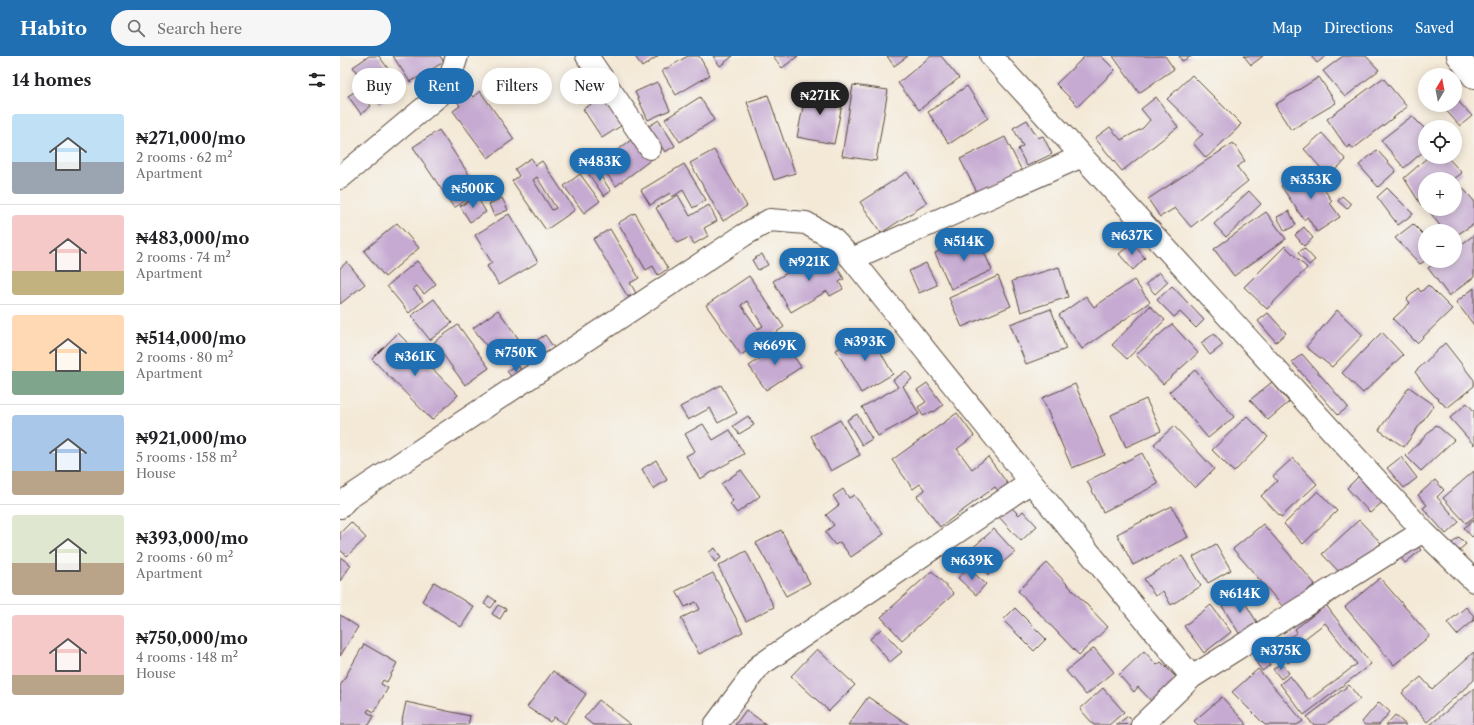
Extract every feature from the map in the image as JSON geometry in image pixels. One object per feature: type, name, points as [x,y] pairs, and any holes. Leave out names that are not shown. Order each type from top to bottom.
[{"type":"street","points":[[340,178],[442,93],[449,81],[457,56]]},
{"type":"street","points":[[587,56],[650,148]]},
{"type":"street","points":[[991,56],[1423,530],[1474,581]]},
{"type":"street","points":[[1458,56],[1474,78]]},
{"type":"street","points":[[852,259],[1082,156]]},
{"type":"street","points":[[342,500],[770,220],[806,223],[832,238],[852,259],[1031,482],[1192,677]]},
{"type":"street","points":[[715,725],[759,666],[1031,482]]},
{"type":"street","points":[[1142,725],[1192,677],[1423,530]]},
{"type":"building","points":[[369,56],[379,56],[388,68],[354,68],[353,67]]},
{"type":"building","points":[[393,56],[440,56],[444,62],[434,68],[414,68],[414,80],[410,82],[406,76],[406,68],[401,68]]},
{"type":"building","points":[[635,56],[658,56],[642,67]]},
{"type":"building","points":[[688,56],[699,56],[710,75],[676,95],[662,71]]},
{"type":"building","points":[[713,56],[733,56],[720,66]]},
{"type":"building","points":[[773,56],[798,56],[782,68]]},
{"type":"building","points":[[887,56],[908,56],[894,66]]},
{"type":"building","points":[[931,56],[941,56],[959,78],[919,110],[898,83]]},
{"type":"building","points":[[1085,56],[1101,56],[1115,70],[1078,106],[1056,84]]},
{"type":"building","points":[[1113,56],[1165,56],[1174,69],[1139,93]]},
{"type":"building","points":[[1179,56],[1192,56],[1182,61]]},
{"type":"building","points":[[1244,56],[1263,56],[1251,65]]},
{"type":"building","points":[[1311,56],[1326,56],[1317,63]]},
{"type":"building","points":[[1343,56],[1366,56],[1379,70],[1345,97],[1323,71]]},
{"type":"building","points":[[1192,75],[1241,124],[1206,158],[1193,143],[1203,134],[1167,99]]},
{"type":"building","points":[[1319,77],[1336,103],[1291,130],[1275,105]]},
{"type":"building","points":[[1383,78],[1407,107],[1353,149],[1350,145],[1347,148],[1327,119]]},
{"type":"building","points":[[657,82],[670,110],[648,120],[635,92]]},
{"type":"building","points":[[853,85],[888,90],[876,161],[842,156]]},
{"type":"building","points":[[967,86],[988,118],[949,144],[928,112]]},
{"type":"building","points":[[807,87],[844,95],[834,144],[797,137]]},
{"type":"building","points":[[480,91],[482,94],[482,104],[489,104],[514,139],[488,158],[453,111],[460,106],[459,104],[474,104],[474,96]]},
{"type":"building","points":[[352,93],[352,102],[348,96]]},
{"type":"building","points":[[768,95],[795,173],[774,180],[747,102]]},
{"type":"building","points":[[700,97],[714,120],[680,142],[665,119]]},
{"type":"building","points":[[1156,97],[1178,127],[1122,171],[1095,138],[1110,127],[1121,140],[1143,128],[1150,120],[1141,109]]},
{"type":"building","points":[[354,104],[370,104],[371,106],[361,114]]},
{"type":"building","points":[[592,104],[615,104],[627,122],[602,138],[583,109]]},
{"type":"building","points":[[1462,105],[1472,116],[1462,124],[1462,120],[1455,120],[1447,112],[1462,112]]},
{"type":"building","points":[[1412,116],[1418,122],[1418,156],[1404,168],[1381,140]]},
{"type":"building","points":[[659,120],[675,146],[665,152],[649,126]]},
{"type":"building","points":[[1027,120],[1038,138],[1043,136],[1052,154],[1027,166],[1018,149],[1023,146],[1013,128]]},
{"type":"building","points":[[439,130],[480,191],[454,208],[413,147]]},
{"type":"building","points":[[1322,133],[1346,160],[1328,176],[1304,149]]},
{"type":"building","points":[[635,137],[652,159],[616,186],[599,164]]},
{"type":"building","points":[[1005,137],[1022,171],[978,194],[960,159]]},
{"type":"building","points":[[1233,143],[1245,161],[1237,167],[1248,181],[1191,227],[1175,208],[1160,217],[1148,199]]},
{"type":"building","points":[[714,150],[747,206],[723,221],[690,163]]},
{"type":"building","points":[[1377,150],[1396,171],[1378,187],[1359,165]]},
{"type":"building","points":[[531,158],[536,165],[542,161],[575,210],[546,230],[512,181],[519,176],[515,169]],"holes":[[[537,177],[556,208],[552,210],[533,180]]]},
{"type":"building","points":[[684,164],[706,200],[693,208],[683,190],[672,197],[670,193],[650,205],[641,190]]},
{"type":"building","points":[[1420,164],[1454,164],[1461,172],[1418,172],[1418,200],[1404,178]]},
{"type":"building","points":[[1309,167],[1332,201],[1330,203],[1340,217],[1317,232],[1307,217],[1304,220],[1281,186]]},
{"type":"building","points":[[595,168],[611,191],[604,196],[588,173]]},
{"type":"building","points":[[907,172],[927,203],[881,233],[860,202]]},
{"type":"building","points":[[580,174],[600,201],[584,213],[564,186]]},
{"type":"building","points":[[1462,187],[1474,201],[1474,224],[1462,232],[1462,224],[1439,224],[1433,216],[1462,216]]},
{"type":"building","points":[[1387,188],[1413,214],[1398,225],[1377,197]]},
{"type":"building","points":[[1249,191],[1261,204],[1226,237],[1214,224]]},
{"type":"building","points":[[678,195],[690,216],[709,205],[717,221],[704,228],[708,236],[694,244],[690,237],[677,243],[656,208]]},
{"type":"building","points":[[1342,196],[1351,204],[1347,209],[1338,201]]},
{"type":"building","points":[[477,197],[486,212],[470,222],[460,206]]},
{"type":"building","points":[[502,198],[508,210],[494,216],[489,204]]},
{"type":"building","points":[[1289,211],[1296,225],[1285,231],[1277,217]]},
{"type":"building","points":[[1266,212],[1286,239],[1234,276],[1214,249]]},
{"type":"building","points":[[635,213],[668,269],[658,275],[653,266],[646,270],[618,223]]},
{"type":"building","points":[[509,214],[538,262],[499,285],[487,266],[492,263],[475,235]]},
{"type":"building","points":[[397,223],[419,248],[385,277],[364,251]]},
{"type":"building","points":[[1413,224],[1418,229],[1418,262],[1395,238]]},
{"type":"building","points":[[1304,227],[1313,238],[1304,246],[1295,235]]},
{"type":"building","points":[[610,229],[639,278],[630,283],[636,293],[628,297],[593,239]]},
{"type":"building","points":[[976,234],[992,270],[951,289],[935,253]]},
{"type":"building","points":[[1474,235],[1474,277],[1449,296],[1428,268],[1462,268],[1462,244]]},
{"type":"building","points":[[1132,243],[1145,258],[1133,270],[1119,254]]},
{"type":"building","points":[[1285,246],[1307,268],[1267,309],[1244,287]]},
{"type":"building","points":[[1304,248],[1315,260],[1309,265],[1298,253]]},
{"type":"building","points":[[822,253],[829,265],[834,262],[844,279],[839,282],[843,289],[830,296],[827,291],[791,312],[773,281]]},
{"type":"building","points":[[762,254],[768,265],[758,270],[752,260]]},
{"type":"building","points":[[417,261],[436,284],[424,294],[417,286],[413,289],[423,301],[409,313],[387,286]]},
{"type":"building","points":[[347,262],[365,284],[340,304],[340,268]]},
{"type":"building","points":[[926,263],[937,285],[919,293],[909,271]]},
{"type":"building","points":[[1059,267],[1068,297],[1021,312],[1012,281]]},
{"type":"building","points":[[1159,272],[1168,282],[1155,294],[1146,284]]},
{"type":"building","points":[[749,276],[784,327],[741,355],[706,305]],"holes":[[[747,301],[763,326],[758,329],[741,305]]]},
{"type":"building","points":[[998,276],[1011,306],[962,327],[949,298]]},
{"type":"building","points":[[1134,280],[1150,302],[1082,349],[1059,315],[1086,296],[1094,307]]},
{"type":"building","points":[[1428,285],[1452,309],[1417,343],[1393,319],[1410,303],[1407,299],[1418,288],[1421,292]]},
{"type":"building","points":[[1172,286],[1204,320],[1196,328],[1180,312],[1174,317],[1157,300]]},
{"type":"building","points":[[1474,288],[1474,325],[1456,302]]},
{"type":"building","points":[[434,299],[452,323],[430,340],[411,316]]},
{"type":"building","points":[[1150,306],[1165,320],[1127,359],[1112,345]]},
{"type":"building","points":[[1051,309],[1066,349],[1026,364],[1010,324]]},
{"type":"building","points":[[498,310],[518,338],[494,356],[473,328]]},
{"type":"building","points":[[1337,310],[1363,335],[1332,367],[1306,347]]},
{"type":"building","points":[[1268,313],[1286,333],[1276,342],[1258,321]]},
{"type":"building","points":[[1172,324],[1198,353],[1163,384],[1136,355]]},
{"type":"building","points":[[458,325],[489,368],[465,385],[434,342]]},
{"type":"building","points":[[869,332],[893,374],[861,393],[836,350]]},
{"type":"building","points":[[1382,332],[1403,355],[1363,393],[1342,373]]},
{"type":"building","points":[[398,333],[458,395],[432,420],[372,359]]},
{"type":"building","points":[[1214,334],[1223,345],[1210,355],[1201,343]]},
{"type":"building","points":[[545,335],[554,348],[542,355],[534,342]]},
{"type":"building","points":[[784,342],[801,367],[766,390],[749,366]]},
{"type":"building","points":[[1445,343],[1474,380],[1474,386],[1447,408],[1427,388],[1415,372]]},
{"type":"building","points":[[1302,354],[1348,407],[1338,415],[1292,362]]},
{"type":"building","points":[[517,364],[525,376],[515,382],[507,371]]},
{"type":"building","points":[[1195,370],[1234,417],[1208,438],[1169,392]]},
{"type":"building","points":[[906,371],[912,379],[903,386],[919,414],[878,436],[862,407],[898,387],[893,380]]},
{"type":"building","points":[[1272,382],[1289,402],[1268,420],[1250,400]]},
{"type":"building","points":[[927,383],[943,405],[934,412],[933,411],[923,416],[918,407],[926,402],[917,390]]},
{"type":"building","points":[[1075,384],[1105,455],[1072,468],[1042,398]]},
{"type":"building","points":[[721,385],[737,413],[718,423],[710,408],[688,420],[680,407]]},
{"type":"building","points":[[1409,387],[1434,405],[1404,447],[1379,430]]},
{"type":"building","points":[[1146,399],[1161,431],[1126,447],[1111,415]]},
{"type":"building","points":[[1467,403],[1474,411],[1474,445],[1450,418]]},
{"type":"building","points":[[957,413],[974,436],[957,449],[972,469],[988,457],[1010,487],[1001,494],[995,487],[940,527],[917,496],[925,490],[920,484],[913,489],[892,460]]},
{"type":"building","points":[[857,414],[872,439],[862,445],[847,420]]},
{"type":"building","points":[[748,416],[754,425],[739,434],[733,426]]},
{"type":"building","points":[[1247,416],[1268,437],[1234,472],[1212,450]]},
{"type":"building","points":[[840,420],[860,455],[831,471],[811,436]]},
{"type":"building","points":[[703,424],[713,440],[730,430],[744,454],[700,479],[686,456],[695,451],[685,434]]},
{"type":"building","points":[[1436,425],[1454,440],[1421,471],[1406,456]]},
{"type":"building","points":[[1174,426],[1214,469],[1195,488],[1154,444]]},
{"type":"building","points":[[1142,453],[1158,484],[1103,512],[1087,481]]},
{"type":"building","points":[[1401,457],[1417,478],[1404,488],[1387,468]]},
{"type":"building","points":[[1293,458],[1317,484],[1281,517],[1261,496],[1277,481],[1273,476]]},
{"type":"building","points":[[656,460],[667,480],[653,489],[642,469]]},
{"type":"building","points":[[741,470],[760,496],[737,513],[730,504],[733,501],[721,484]]},
{"type":"building","points":[[1474,471],[1474,517],[1466,523],[1443,498]]},
{"type":"building","points":[[1361,474],[1386,499],[1370,513],[1347,488]]},
{"type":"building","points":[[1435,480],[1444,490],[1437,497],[1459,522],[1446,534],[1423,508],[1427,505],[1418,495]]},
{"type":"building","points":[[843,489],[849,498],[854,495],[884,534],[851,557],[840,542],[835,545],[825,532],[834,525],[826,515],[839,505],[833,496]]},
{"type":"building","points":[[1318,491],[1337,511],[1303,544],[1284,524]]},
{"type":"building","points":[[1172,506],[1188,537],[1133,565],[1117,534]]},
{"type":"building","points":[[1011,507],[1019,515],[1023,511],[1037,526],[1021,541],[999,517]]},
{"type":"building","points":[[1474,519],[1474,535],[1472,537],[1464,528]]},
{"type":"building","points":[[1359,520],[1381,543],[1344,577],[1322,554]]},
{"type":"building","points":[[351,522],[366,538],[347,556],[340,550],[340,533]]},
{"type":"building","points":[[1263,524],[1315,584],[1285,609],[1233,549]]},
{"type":"building","points":[[994,529],[1015,552],[988,575],[968,552]]},
{"type":"building","points":[[781,530],[810,583],[786,596],[756,543]]},
{"type":"building","points":[[1459,537],[1466,544],[1456,553],[1449,546]]},
{"type":"building","points":[[1413,541],[1421,550],[1405,563],[1398,554]]},
{"type":"building","points":[[1216,544],[1231,570],[1208,583],[1193,557]]},
{"type":"building","points":[[715,548],[721,558],[715,562],[709,552]]},
{"type":"building","points":[[746,551],[774,607],[746,621],[718,566]]},
{"type":"building","points":[[1182,556],[1201,586],[1171,605],[1163,591],[1155,596],[1144,579]]},
{"type":"building","points":[[340,557],[351,565],[340,581]]},
{"type":"building","points":[[1047,563],[1108,627],[1079,655],[1018,591]]},
{"type":"building","points":[[968,568],[986,584],[976,595],[958,578]]},
{"type":"building","points":[[932,571],[954,594],[902,640],[881,617]]},
{"type":"building","points":[[713,573],[743,632],[699,654],[681,618],[700,609],[696,602],[685,607],[676,591]]},
{"type":"building","points":[[1380,578],[1430,636],[1394,665],[1345,607]]},
{"type":"building","points":[[434,582],[474,607],[461,627],[422,601]]},
{"type":"building","points":[[1237,590],[1260,627],[1242,638],[1219,601]]},
{"type":"building","points":[[489,596],[496,601],[491,608],[484,604]]},
{"type":"building","points":[[498,605],[506,609],[500,619],[492,614]]},
{"type":"building","points":[[1211,605],[1231,632],[1204,653],[1184,626]]},
{"type":"building","points":[[1326,605],[1371,664],[1304,715],[1280,684],[1290,676],[1309,700],[1357,664],[1325,623],[1303,640],[1308,648],[1288,663],[1276,648],[1297,632],[1295,629]]},
{"type":"building","points":[[1466,607],[1474,616],[1474,620],[1457,635],[1447,623]]},
{"type":"building","points":[[1015,608],[1046,639],[1034,651],[1003,620]]},
{"type":"building","points":[[340,615],[358,627],[340,656]]},
{"type":"building","points":[[881,629],[902,652],[890,662],[870,639]]},
{"type":"building","points":[[364,644],[397,663],[387,682],[383,680],[381,684],[388,688],[374,712],[369,709],[367,712],[374,716],[369,725],[340,725],[340,686]]},
{"type":"building","points":[[1094,648],[1114,672],[1086,695],[1066,671]]},
{"type":"building","points":[[817,649],[855,685],[829,711],[791,676]]},
{"type":"building","points":[[1144,651],[1157,665],[1161,662],[1176,677],[1172,680],[1177,687],[1156,706],[1138,687],[1134,692],[1119,675]]},
{"type":"building","points":[[1474,652],[1474,680],[1427,722],[1402,693],[1421,677],[1432,689]]},
{"type":"building","points":[[1261,654],[1270,665],[1262,671],[1254,659]]},
{"type":"building","points":[[1281,663],[1289,673],[1281,679],[1273,669]]},
{"type":"building","points":[[1258,669],[1303,721],[1297,725],[1265,725],[1232,692]]},
{"type":"building","points":[[553,671],[586,694],[565,724],[554,717],[550,722],[527,707]]},
{"type":"building","points":[[1349,685],[1360,699],[1325,725],[1313,725],[1307,717]]},
{"type":"building","points":[[1103,688],[1124,712],[1109,725],[1094,725],[1080,709]]},
{"type":"building","points":[[1474,688],[1474,725],[1430,725]]},
{"type":"building","points":[[868,697],[909,725],[848,725]]},
{"type":"building","points":[[1222,697],[1247,725],[1198,725],[1194,721]]},
{"type":"building","points":[[599,700],[631,725],[593,725],[584,718]]},
{"type":"building","points":[[406,702],[470,716],[468,725],[401,725]]},
{"type":"building","points":[[1379,702],[1390,712],[1379,725],[1365,725],[1362,722]]},
{"type":"building","points":[[746,710],[767,725],[735,725]]},
{"type":"building","points":[[1395,715],[1406,725],[1386,725]]},
{"type":"building","points":[[1128,716],[1135,724],[1116,725]]}]
